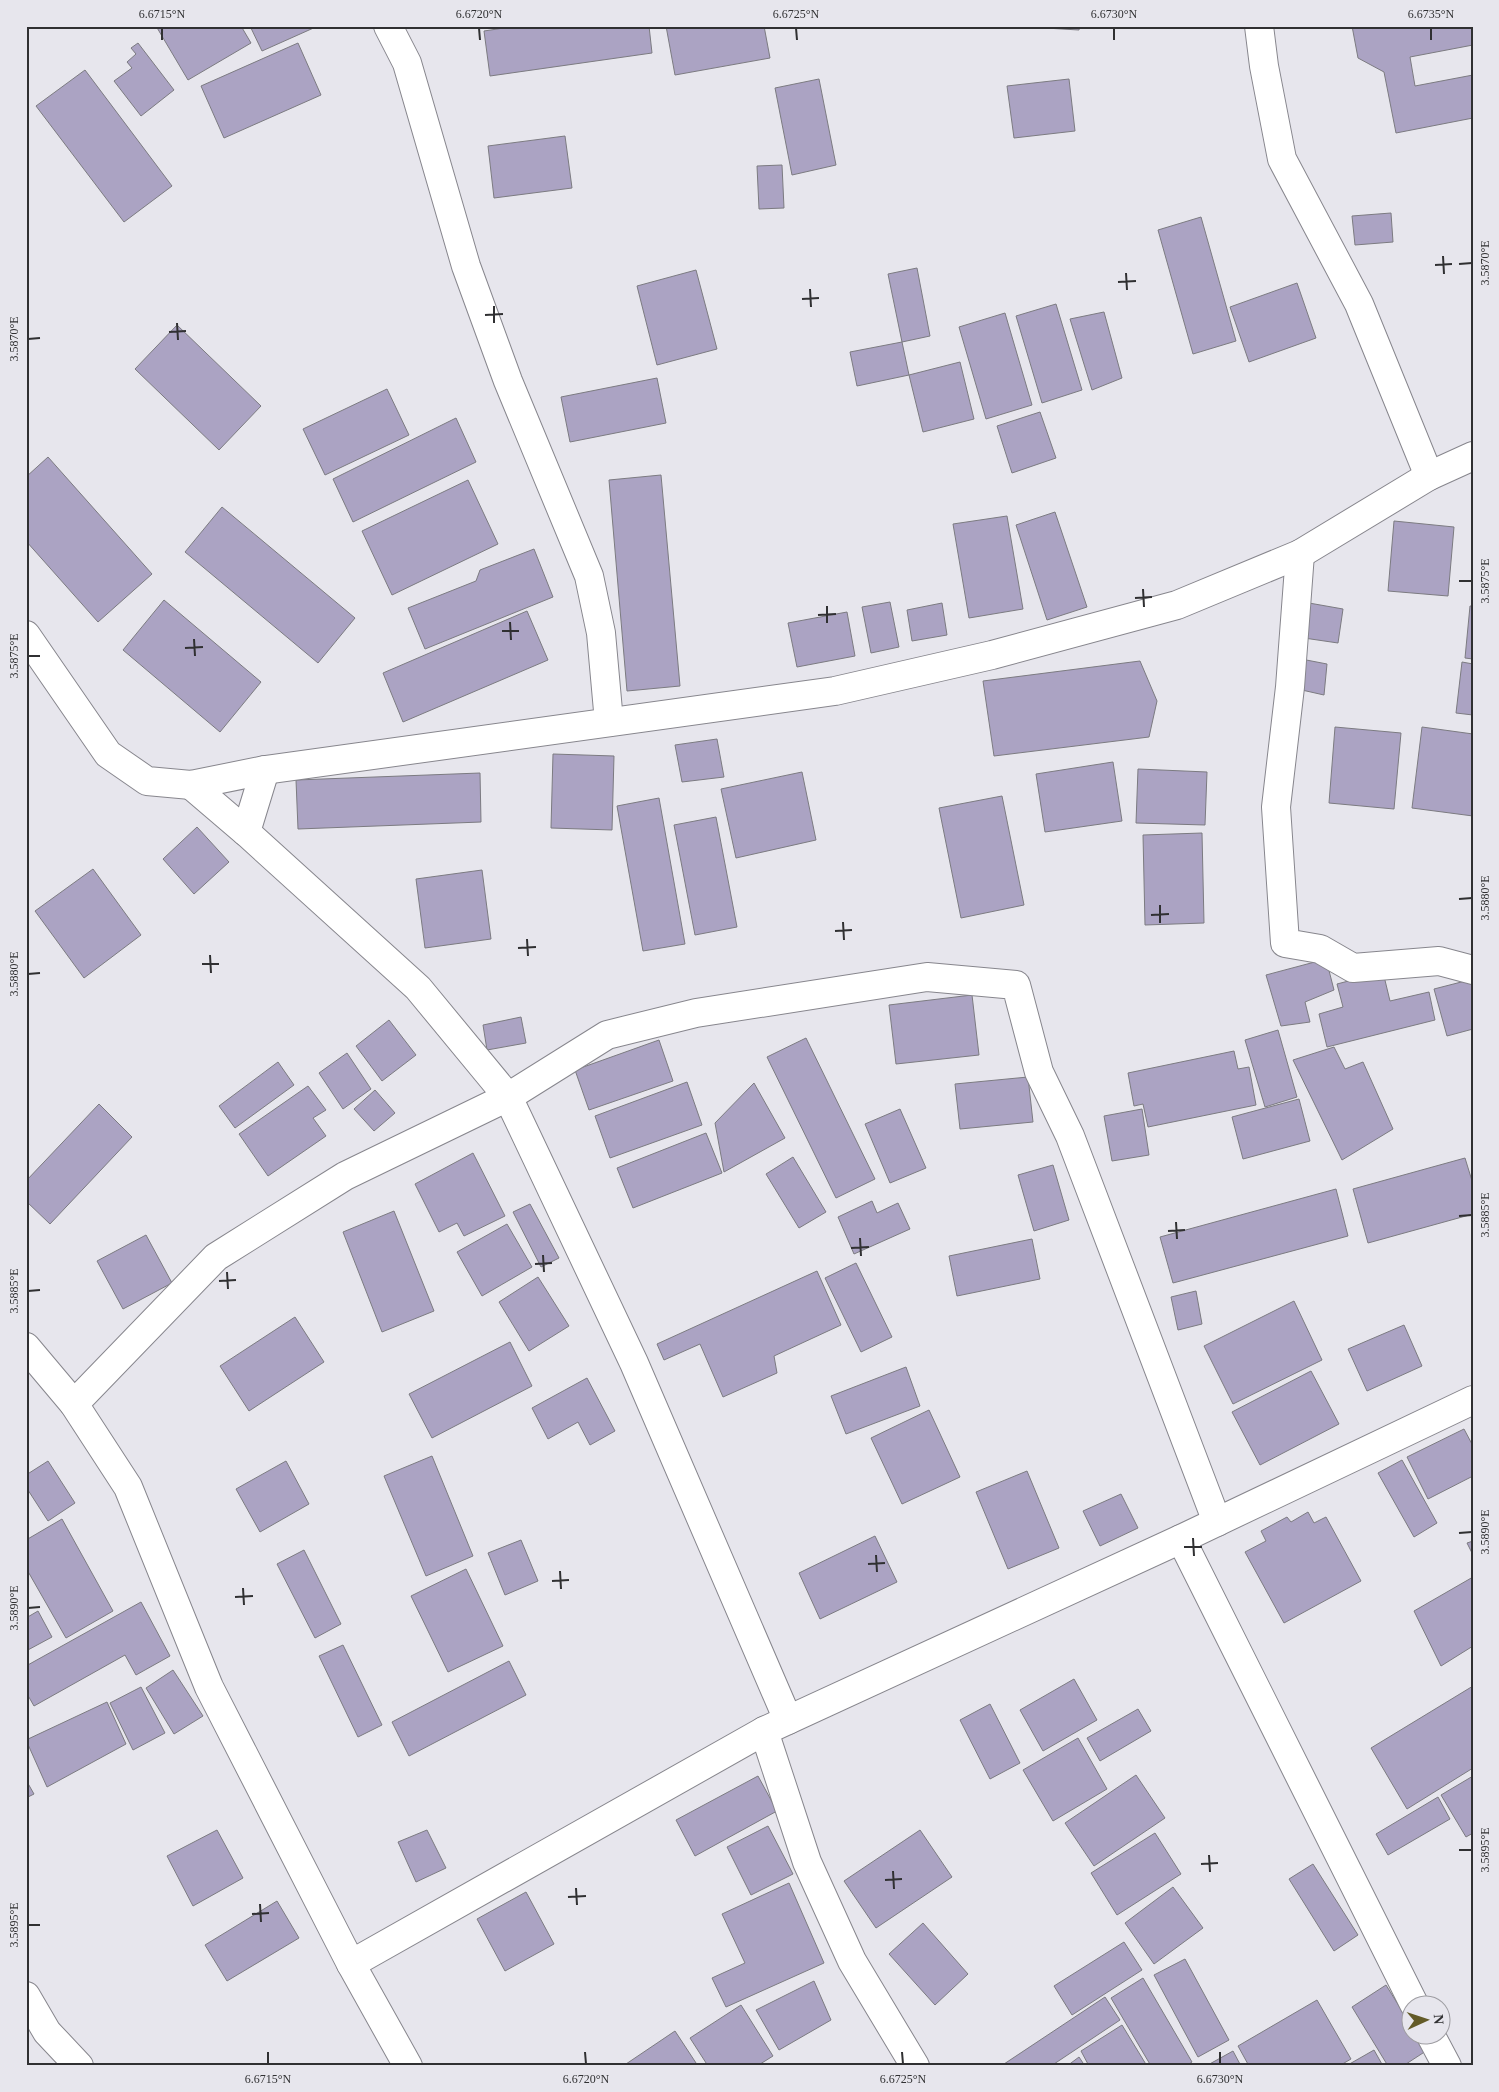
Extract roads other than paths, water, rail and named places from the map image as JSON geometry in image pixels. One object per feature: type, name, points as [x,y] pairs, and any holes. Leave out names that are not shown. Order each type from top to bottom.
[{"type":"street","points":[[388,26],[406,63],[466,266],[504,372],[589,576],[601,633],[609,722]]},
{"type":"street","points":[[1259,26],[1264,66],[1282,158],[1359,304],[1429,476]]},
{"type":"street","points":[[26,635],[108,754],[147,781],[191,786],[265,770],[835,691],[992,655],[1177,605],[1300,554],[1429,476],[1473,456]]},
{"type":"street","points":[[1300,554],[1290,687],[1276,807],[1285,943],[1320,949],[1352,968],[1439,960],[1473,970]]},
{"type":"street","points":[[246,832],[265,770]]},
{"type":"street","points":[[191,786],[246,832],[418,988],[508,1098],[634,1363],[776,1725],[807,1862],[852,1961],[915,2066]]},
{"type":"street","points":[[74,1404],[216,1258],[345,1176],[508,1098],[607,1035],[696,1013],[927,976],[1016,985],[1039,1072],[1070,1136],[1217,1522]]},
{"type":"street","points":[[26,1347],[34,1354],[74,1404],[128,1487],[209,1687],[351,1964],[408,2066]]},
{"type":"street","points":[[351,1964],[776,1725],[1181,1539],[1473,1400]]},
{"type":"street","points":[[1181,1539],[1409,1994]]},
{"type":"street","points":[[26,1996],[46,2032],[79,2066]]},
{"type":"street","points":[[1435,2044],[1447,2066]]}]
